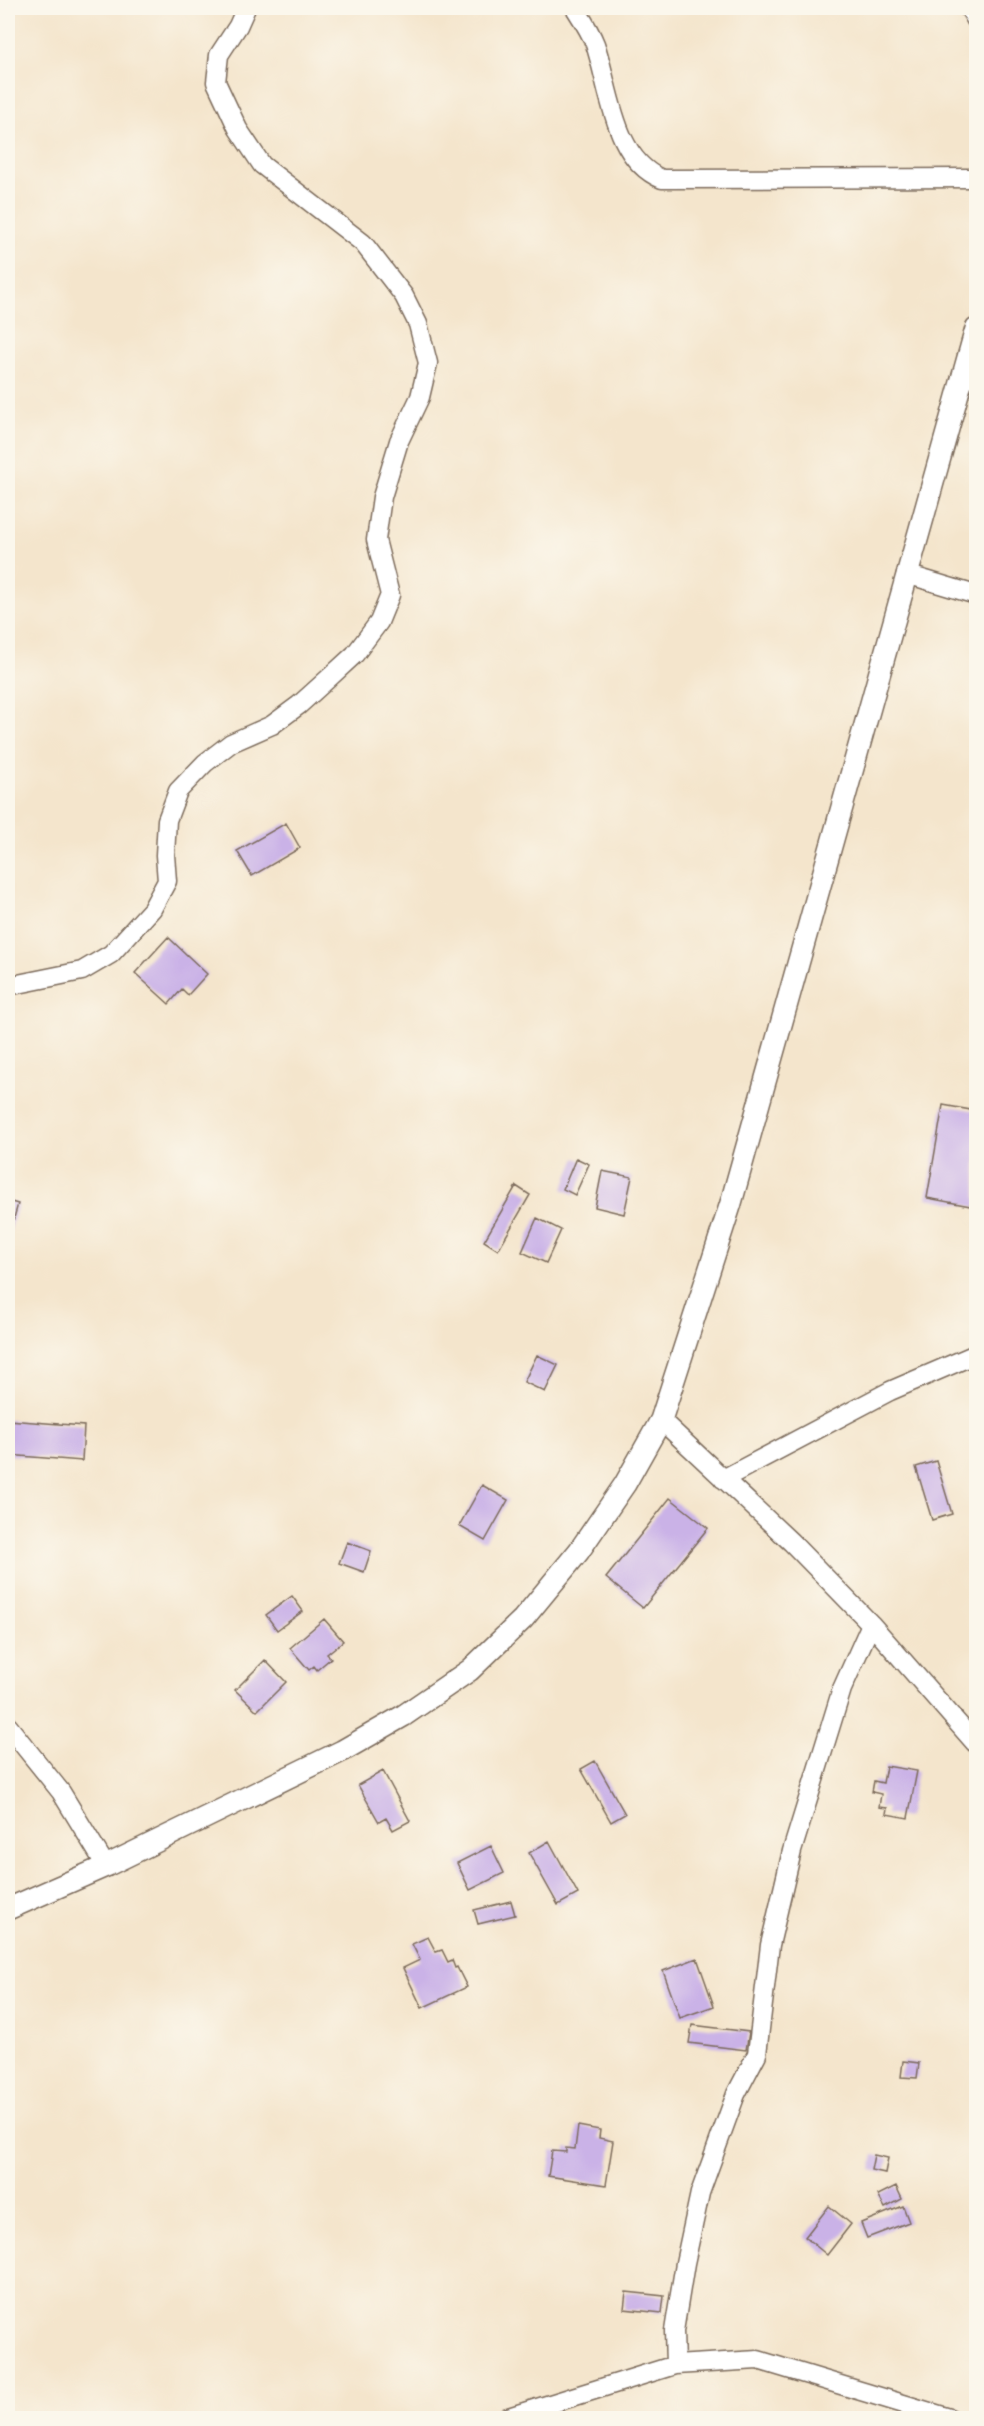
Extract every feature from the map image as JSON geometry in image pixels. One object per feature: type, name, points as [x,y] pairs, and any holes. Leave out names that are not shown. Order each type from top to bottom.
[{"type":"street","points":[[8,986],[82,971],[111,954],[152,909],[167,880],[165,855],[167,820],[178,791],[205,763],[231,743],[272,725],[300,705],[354,654],[380,621],[390,596],[376,540],[382,497],[399,441],[420,397],[428,363],[418,324],[404,296],[363,243],[262,165],[238,129],[216,82],[219,55],[238,26],[246,8]]},
{"type":"street","points":[[575,8],[594,42],[625,143],[637,163],[649,174],[662,179],[976,178]]},
{"type":"street","points":[[969,8],[976,20]]},
{"type":"street","points":[[8,1909],[106,1866],[342,1751],[403,1716],[470,1670],[523,1619],[579,1551],[626,1484],[661,1420],[731,1203],[976,329]]},
{"type":"street","points":[[906,574],[976,595]]},
{"type":"street","points":[[723,1479],[890,1391],[976,1354]]},
{"type":"street","points":[[661,1420],[791,1542],[871,1624],[976,1744]]},
{"type":"street","points":[[675,2365],[674,2331],[700,2193],[736,2094],[757,2054],[770,1945],[792,1851],[842,1689],[871,1624]]},
{"type":"street","points":[[8,1726],[61,1792],[106,1866]]},
{"type":"street","points":[[505,2418],[675,2365],[758,2360],[950,2418]]},
{"type":"building","points":[[286,823],[300,848],[252,876],[237,851]]},
{"type":"building","points":[[168,937],[207,974],[188,995],[182,989],[169,1004],[135,973]]},
{"type":"building","points":[[943,1105],[976,1111],[976,1207],[927,1198]]},
{"type":"building","points":[[576,1158],[589,1164],[575,1195],[563,1189]]},
{"type":"building","points":[[602,1171],[632,1177],[624,1214],[595,1207]]},
{"type":"building","points":[[516,1186],[530,1195],[498,1250],[484,1241]]},
{"type":"building","points":[[8,1201],[18,1204],[8,1239]]},
{"type":"building","points":[[537,1218],[561,1230],[546,1263],[522,1252]]},
{"type":"building","points":[[537,1355],[558,1365],[545,1392],[524,1382]]},
{"type":"building","points":[[8,1420],[84,1426],[82,1461],[8,1455]]},
{"type":"building","points":[[936,1461],[952,1514],[932,1520],[916,1467]]},
{"type":"building","points":[[482,1485],[508,1500],[485,1541],[459,1526]]},
{"type":"building","points":[[670,1498],[708,1528],[643,1608],[606,1578]]},
{"type":"building","points":[[347,1542],[371,1551],[364,1572],[339,1563]]},
{"type":"building","points":[[292,1596],[303,1611],[277,1630],[266,1615]]},
{"type":"building","points":[[324,1619],[343,1641],[327,1654],[331,1658],[317,1670],[314,1666],[309,1670],[290,1648]]},
{"type":"building","points":[[265,1660],[286,1682],[257,1711],[235,1690]]},
{"type":"building","points":[[595,1761],[625,1814],[611,1822],[581,1769]]},
{"type":"building","points":[[886,1766],[917,1771],[908,1818],[886,1814],[887,1808],[879,1807],[881,1794],[872,1792],[874,1781],[883,1783]]},
{"type":"building","points":[[383,1771],[410,1821],[393,1830],[386,1818],[379,1822],[358,1785]]},
{"type":"building","points":[[549,1841],[578,1894],[558,1905],[529,1853]]},
{"type":"building","points":[[491,1846],[504,1873],[470,1890],[457,1863]]},
{"type":"building","points":[[511,1901],[515,1915],[478,1924],[474,1910]]},
{"type":"building","points":[[428,1937],[436,1952],[442,1950],[448,1962],[452,1960],[467,1987],[422,2008],[403,1968],[420,1960],[412,1944]]},
{"type":"building","points":[[697,1958],[714,2006],[680,2018],[663,1971]]},
{"type":"building","points":[[692,2025],[749,2032],[746,2050],[689,2043]]},
{"type":"building","points":[[903,2061],[919,2063],[917,2078],[901,2077]]},
{"type":"building","points":[[578,2126],[600,2130],[599,2138],[613,2141],[606,2185],[548,2176],[552,2151],[566,2152],[566,2148],[575,2149]]},
{"type":"building","points":[[874,2155],[888,2158],[885,2173],[871,2170]]},
{"type":"building","points":[[896,2186],[902,2199],[885,2208],[878,2195]]},
{"type":"building","points":[[829,2206],[851,2224],[827,2255],[805,2237]]},
{"type":"building","points":[[903,2206],[909,2222],[867,2238],[861,2223]]},
{"type":"building","points":[[626,2292],[664,2296],[662,2313],[624,2309]]}]
